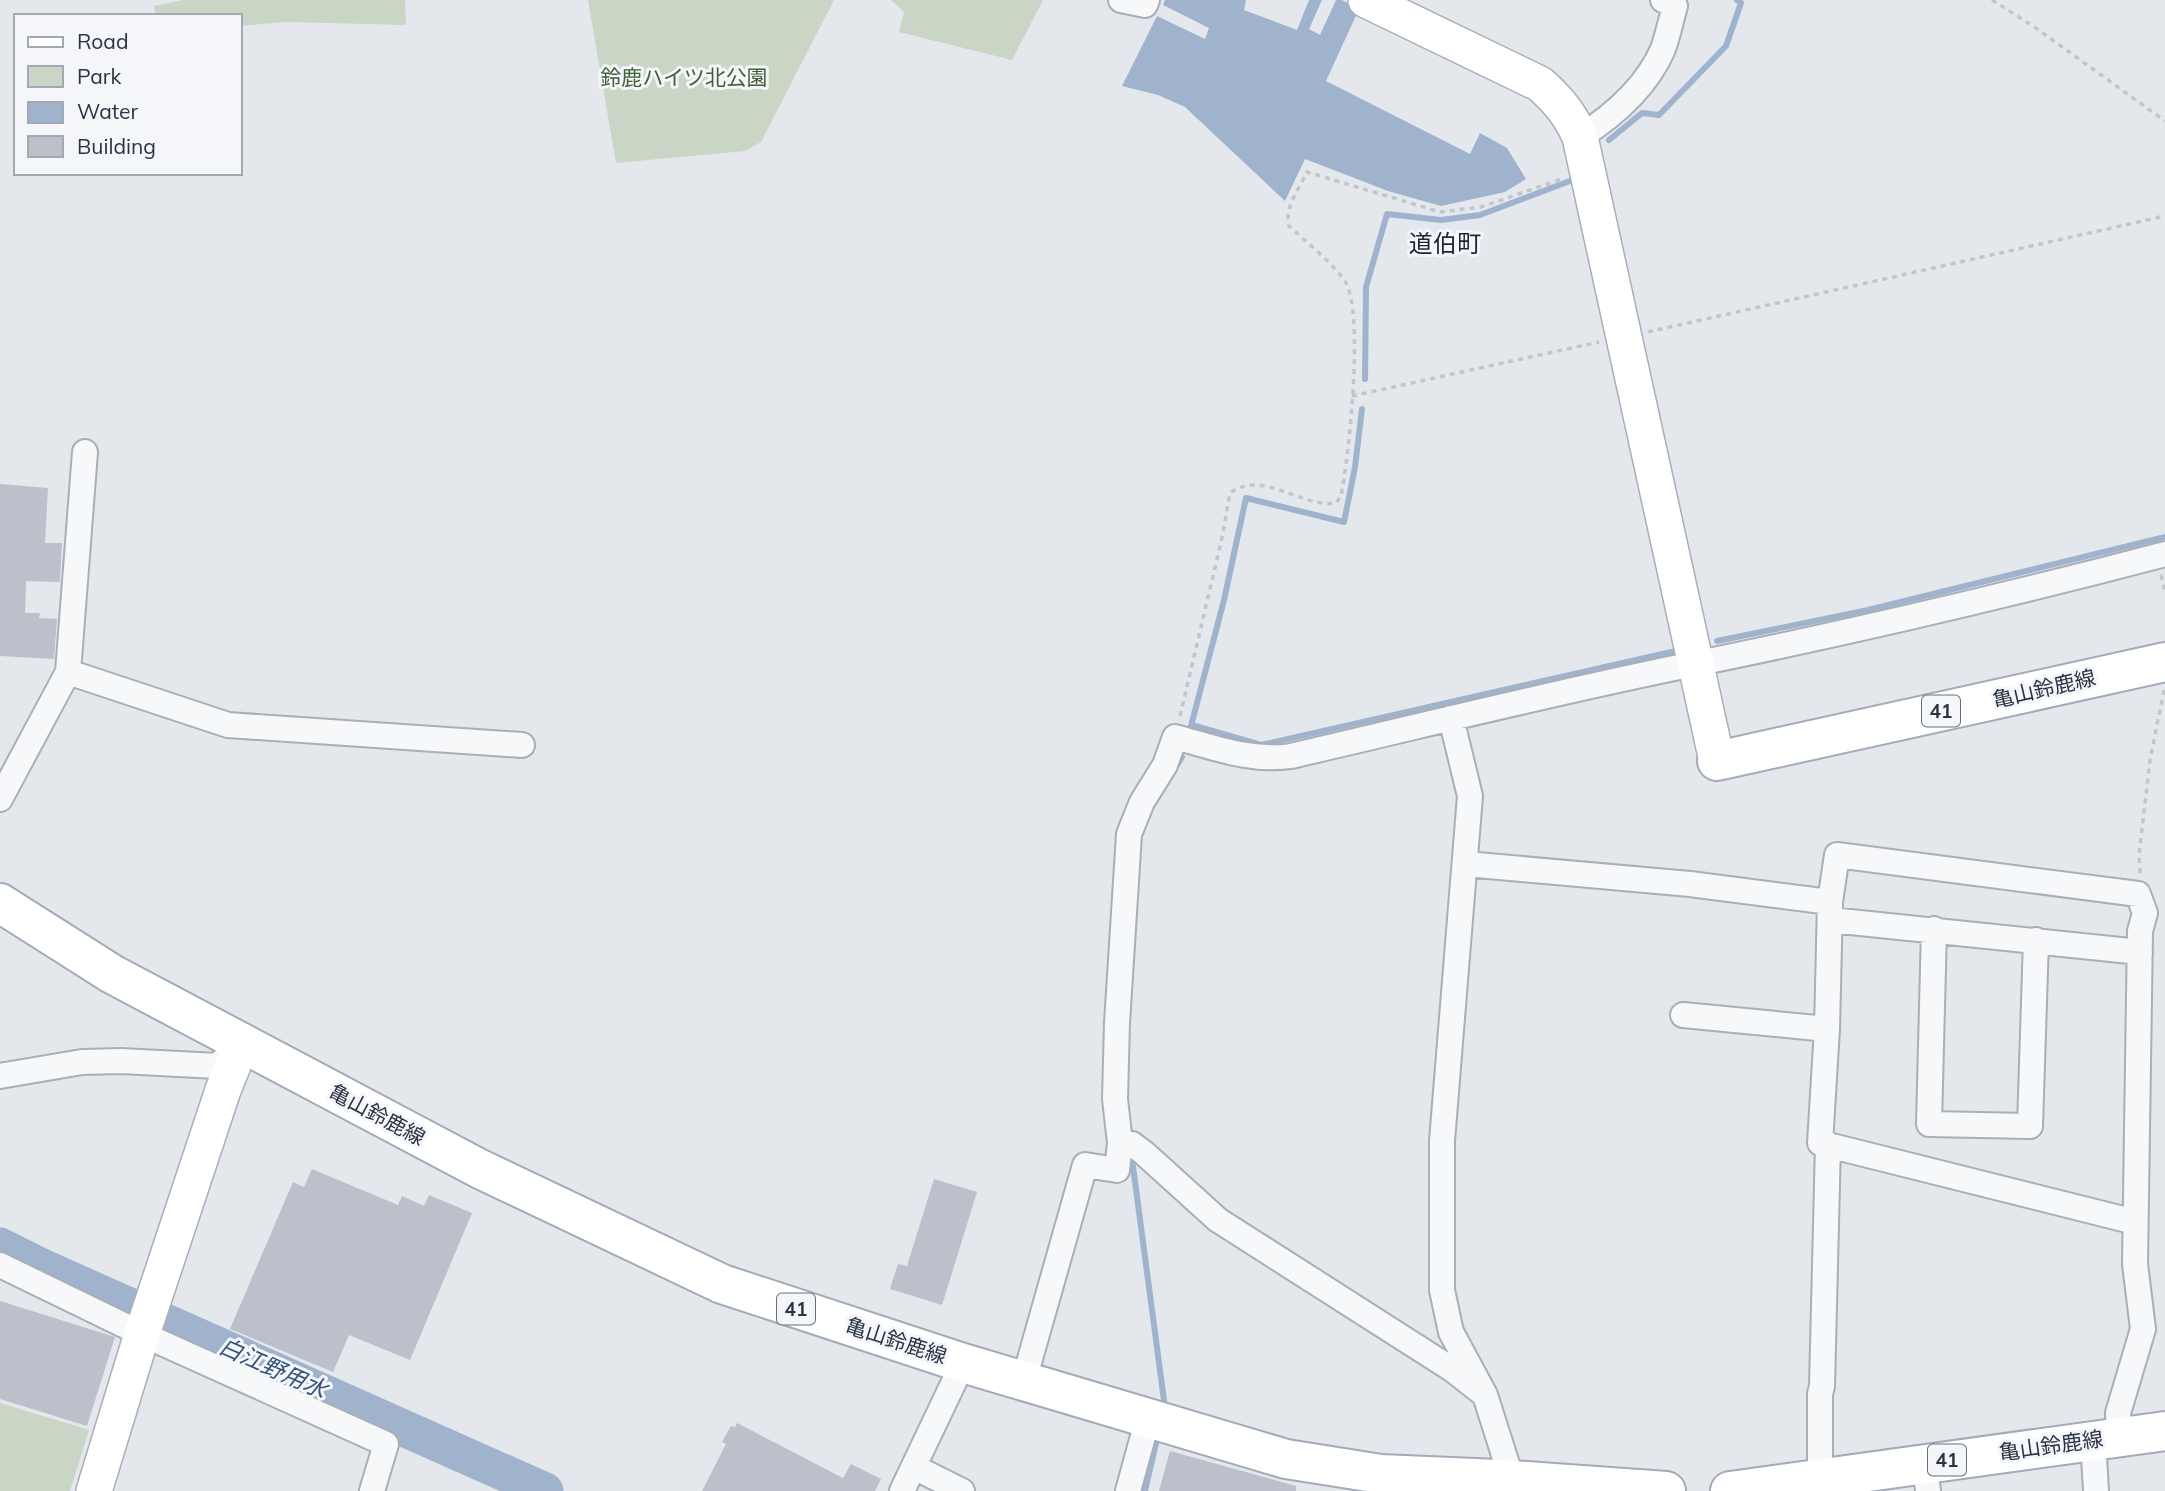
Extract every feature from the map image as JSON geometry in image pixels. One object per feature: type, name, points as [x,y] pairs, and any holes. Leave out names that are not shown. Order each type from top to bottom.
[{"type":"main road","name":"亀山鈴鹿線","points":[[1717,761],[2165,662]]},
{"type":"main road","name":"亀山鈴鹿線","points":[[0,903],[112,974],[242,1043],[481,1169],[722,1284],[963,1363],[1286,1459],[1381,1474],[1666,1491]]},
{"type":"main road","name":"亀山鈴鹿線","points":[[1730,1491],[1771,1488],[1820,1479],[1927,1477],[2106,1438],[2165,1431]]},
{"type":"street","points":[[1121,0],[1145,5],[1147,0]]},
{"type":"street","points":[[1366,0],[1540,84],[1561,103],[1570,116],[1583,152],[1717,761]]},
{"type":"street","points":[[1583,152],[1600,124],[1644,82],[1663,49],[1671,2]]},
{"type":"street","points":[[0,799],[68,672],[85,452]]},
{"type":"street","points":[[1024,1380],[1085,1165],[1117,1170],[1120,1143],[1115,1099],[1116,1034],[1129,834],[1142,802],[1165,765],[1175,737],[1253,758],[1270,759],[1696,663],[1725,659],[2047,585],[2165,554]]},
{"type":"street","points":[[68,672],[228,725],[522,744]]},
{"type":"street","points":[[1451,718],[1471,796],[1442,1141],[1442,1290],[1451,1332],[1485,1395],[1512,1480]]},
{"type":"street","points":[[2096,1491],[2106,1438],[2118,1413],[2143,1329],[2135,1264],[2135,1222],[2140,931],[2149,908],[1837,855],[1831,911],[1820,1143],[2135,1222]]},
{"type":"street","points":[[1466,864],[1690,884],[1934,929],[2140,952]]},
{"type":"street","points":[[1934,929],[1929,1124],[2030,1126],[2036,940]]},
{"type":"street","points":[[1683,1015],[1827,1029]]},
{"type":"street","points":[[0,1076],[82,1062],[121,1061],[218,1066],[242,1043]]},
{"type":"street","points":[[94,1491],[146,1321],[223,1090],[242,1043]]},
{"type":"street","points":[[1120,1143],[1132,1144],[1144,1153],[1218,1220],[1453,1370],[1485,1395]]},
{"type":"street","points":[[1820,1479],[1828,1144]]},
{"type":"street","points":[[0,1265],[146,1321],[386,1444],[372,1491]]},
{"type":"street","points":[[902,1491],[963,1363]]},
{"type":"street","points":[[1128,1491],[1148,1418]]},
{"type":"street","points":[[914,1467],[962,1491]]},
{"type":"path","points":[[1993,0],[2034,26],[2165,121]]},
{"type":"path","points":[[1175,737],[1230,493],[1239,486],[1259,484],[1323,505],[1336,502],[1341,496],[1352,397],[1355,323],[1345,280],[1289,226],[1287,216],[1307,172],[1440,212],[1481,207],[1564,178],[1583,152]]},
{"type":"path","points":[[1352,397],[2165,216]]},
{"type":"path","points":[[2149,908],[2141,887],[2138,855],[2150,760],[2165,685]]},
{"type":"green space","points":[[183,0],[405,0],[406,25],[285,22],[242,26],[242,14],[156,14],[154,6]]},
{"type":"green space","name":"鈴鹿ハイツ北公園","points":[[588,0],[834,0],[761,142],[745,151],[616,163]]},
{"type":"green space","points":[[891,0],[1043,0],[1012,60],[899,32],[904,12]]},
{"type":"green space","points":[[0,1403],[89,1430],[70,1491],[0,1491]]},
{"type":"water","points":[[1165,0],[1246,0],[1244,10],[1297,30],[1309,0],[1322,0],[1309,29],[1320,35],[1336,0],[1342,0],[1359,9],[1326,81],[1470,154],[1480,133],[1507,148],[1526,179],[1505,192],[1441,206],[1388,191],[1305,159],[1285,201],[1185,107],[1158,95],[1122,86],[1157,16],[1205,39],[1209,28],[1163,5]]},
{"type":"building","points":[[0,484],[48,488],[45,543],[62,543],[60,582],[26,581],[25,613],[40,613],[39,618],[57,619],[54,659],[0,656]]},
{"type":"building","points":[[312,1169],[398,1205],[402,1196],[424,1206],[429,1195],[472,1213],[410,1360],[349,1335],[333,1372],[230,1329],[293,1182],[304,1187]]},
{"type":"building","points":[[934,1179],[977,1192],[942,1305],[890,1289],[898,1264],[907,1266]]},
{"type":"building","points":[[0,1301],[115,1337],[87,1426],[0,1399]]},
{"type":"building","points":[[737,1423],[843,1478],[851,1464],[881,1479],[875,1491],[702,1491],[726,1444],[722,1442],[731,1426],[735,1427]]},
{"type":"building","points":[[1170,1451],[1296,1486],[1296,1491],[1159,1491]]},
{"type":"waterway","points":[[1609,140],[1642,113],[1659,115],[1726,46],[1741,3],[1737,0]]},
{"type":"waterway","points":[[1365,379],[1366,287],[1387,214],[1441,220],[1480,215],[1570,181]]},
{"type":"waterway","points":[[1191,726],[1224,600],[1246,498],[1344,522],[1355,467],[1362,409]]},
{"type":"waterway","points":[[1717,641],[1868,610],[2165,537]]},
{"type":"waterway","points":[[1192,725],[1261,745],[1680,650]]},
{"type":"waterway","points":[[1174,770],[1182,757]]},
{"type":"waterway","points":[[1132,1159],[1165,1408]]},
{"type":"waterway","name":"白江野用水","points":[[0,1246],[545,1491]]},
{"type":"waterway","points":[[1145,1491],[1157,1439]]},
{"type":"district","name":"道伯町","points":[[1445,244]]}]
